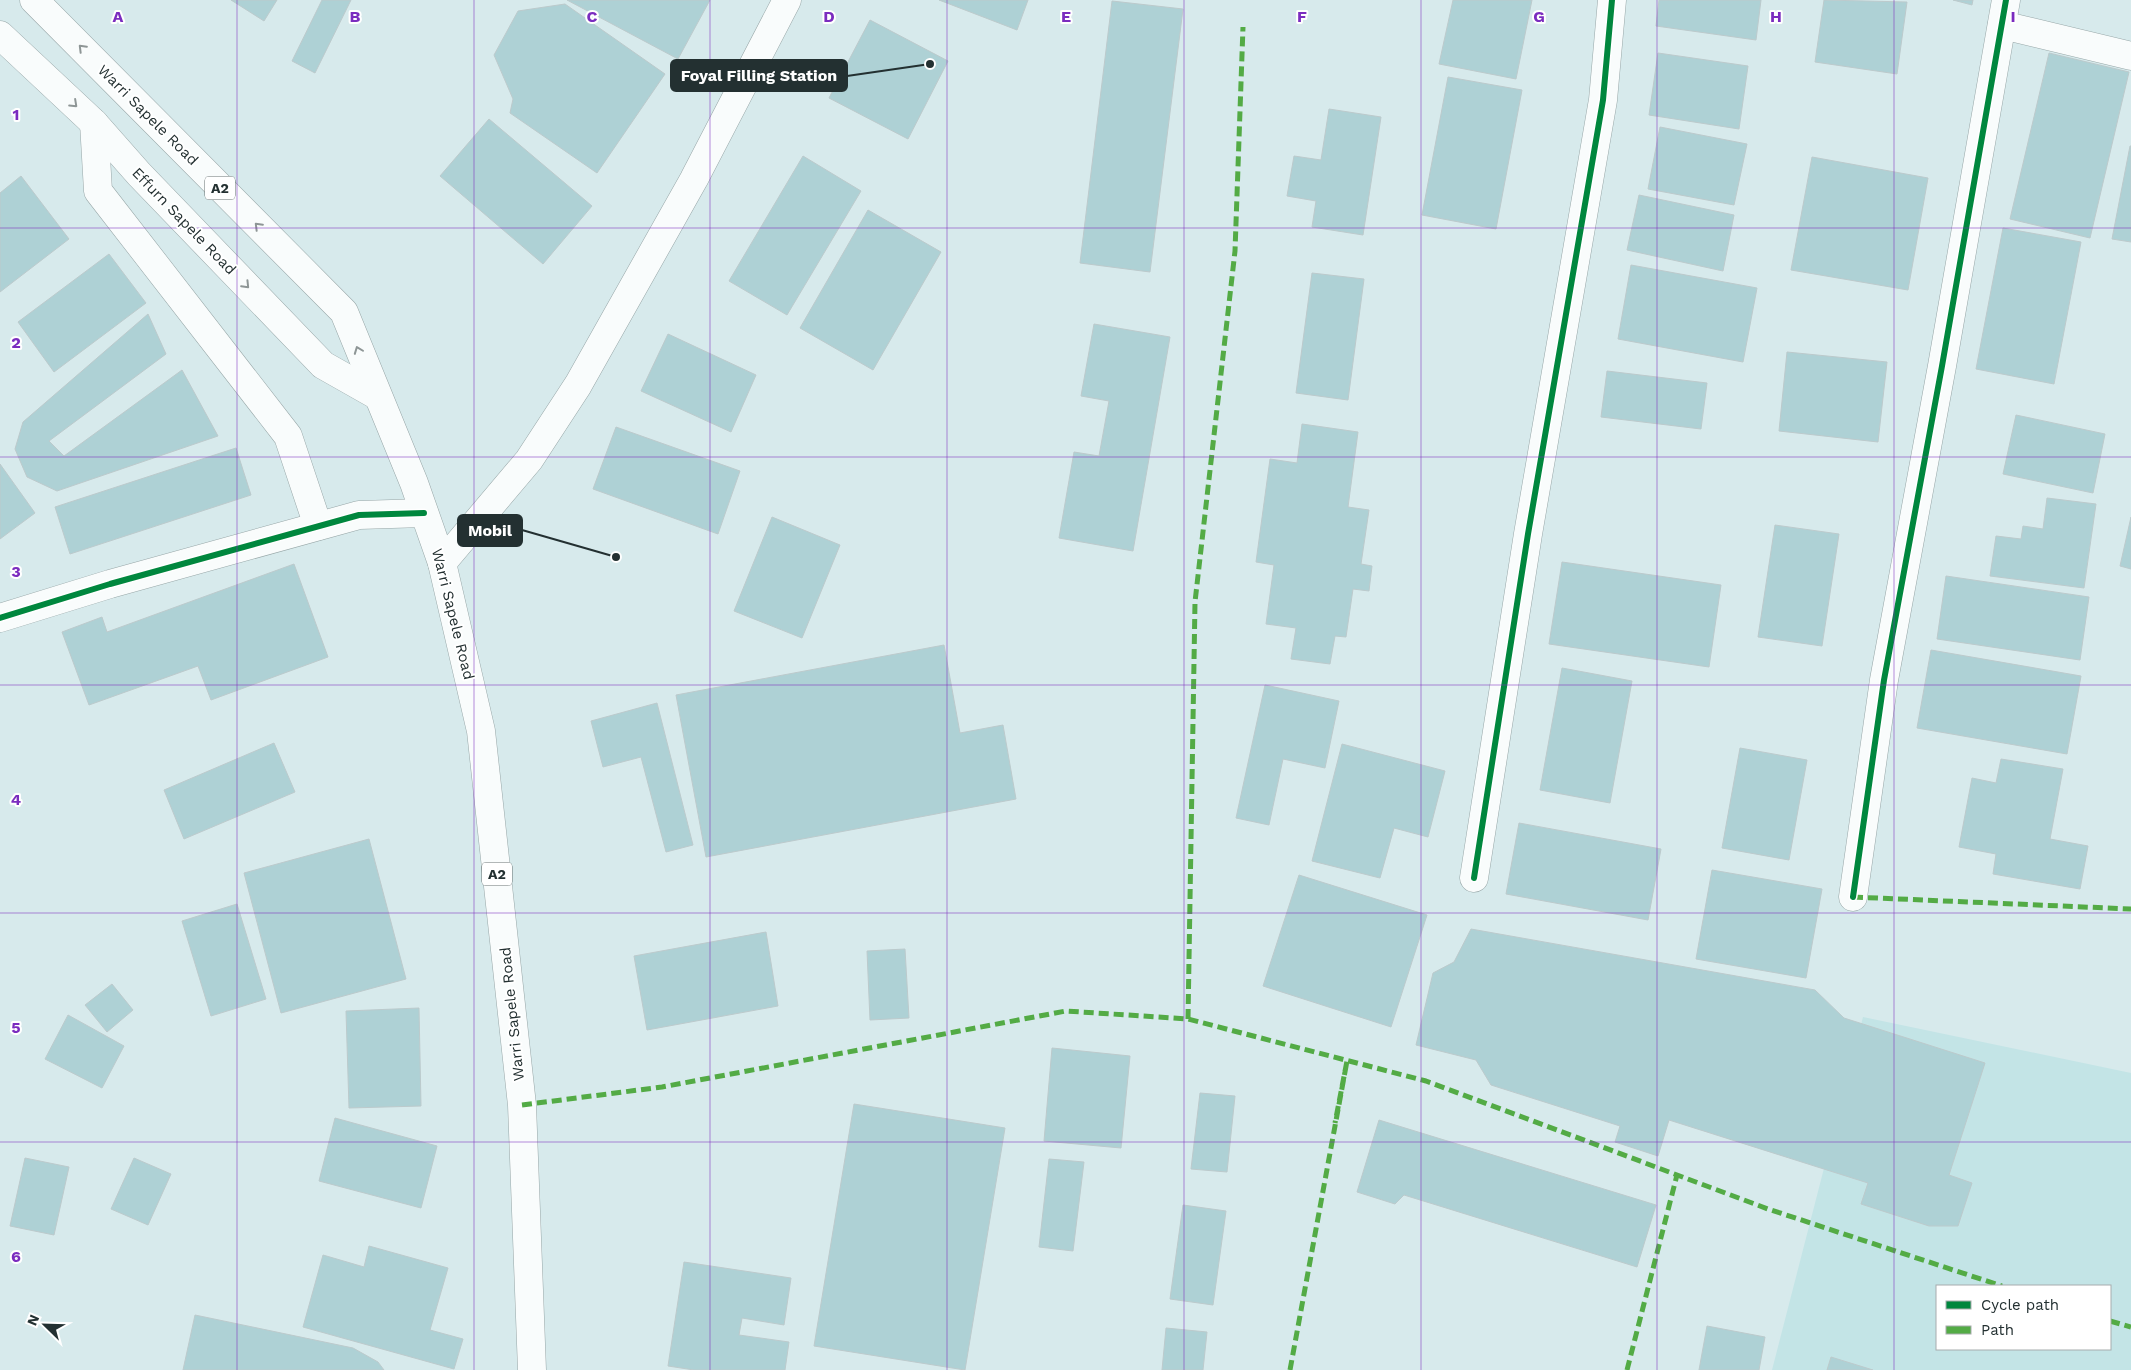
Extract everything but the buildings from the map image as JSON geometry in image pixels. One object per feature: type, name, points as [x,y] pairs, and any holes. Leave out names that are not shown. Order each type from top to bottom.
[{"type":"main road","name":"Warri Sapele Road","points":[[34,0],[344,312],[376,395],[414,484],[442,563],[482,740],[522,1105],[532,1370]]},
{"type":"main road","points":[[442,563],[529,460],[578,384],[694,179],[787,0]]},
{"type":"main road","points":[[1474,878],[1528,534],[1603,100],[1612,0]]},
{"type":"main road","points":[[1853,897],[1884,680],[1942,366],[2004,12],[2131,56]]},
{"type":"main road","name":"Effurn Sapele Road","points":[[0,35],[94,123],[139,174],[323,365],[376,395]]},
{"type":"main road","points":[[94,123],[98,191],[288,436],[318,526]]},
{"type":"main road","points":[[0,618],[110,584],[359,515],[424,512]]},
{"type":"shaded area","points":[[1863,1017],[2131,1073],[2131,1370],[1772,1370]]},
{"type":"marked path","points":[[1188,1019],[1195,602],[1235,251],[1243,27]]},
{"type":"marked path","points":[[1853,897],[2131,909]]},
{"type":"marked path","points":[[522,1105],[662,1087],[1066,1011],[1188,1019],[1426,1081],[1768,1209],[1999,1285]]},
{"type":"marked path","points":[[1290,1370],[1347,1061],[1335,1123]]},
{"type":"marked path","points":[[1627,1370],[1677,1175]]},
{"type":"marked path","points":[[2111,1321],[2131,1327]]},
{"type":"cycle path","points":[[1474,878],[1528,534],[1603,100],[1612,0]]},
{"type":"cycle path","points":[[1853,897],[1884,680],[1942,366],[2006,0]]},
{"type":"cycle path","points":[[0,618],[110,584],[359,515],[424,513]]},
{"type":"place","name":"Foyal Filling Station","points":[[930,64]]},
{"type":"place","name":"Mobil","points":[[616,557]]}]
